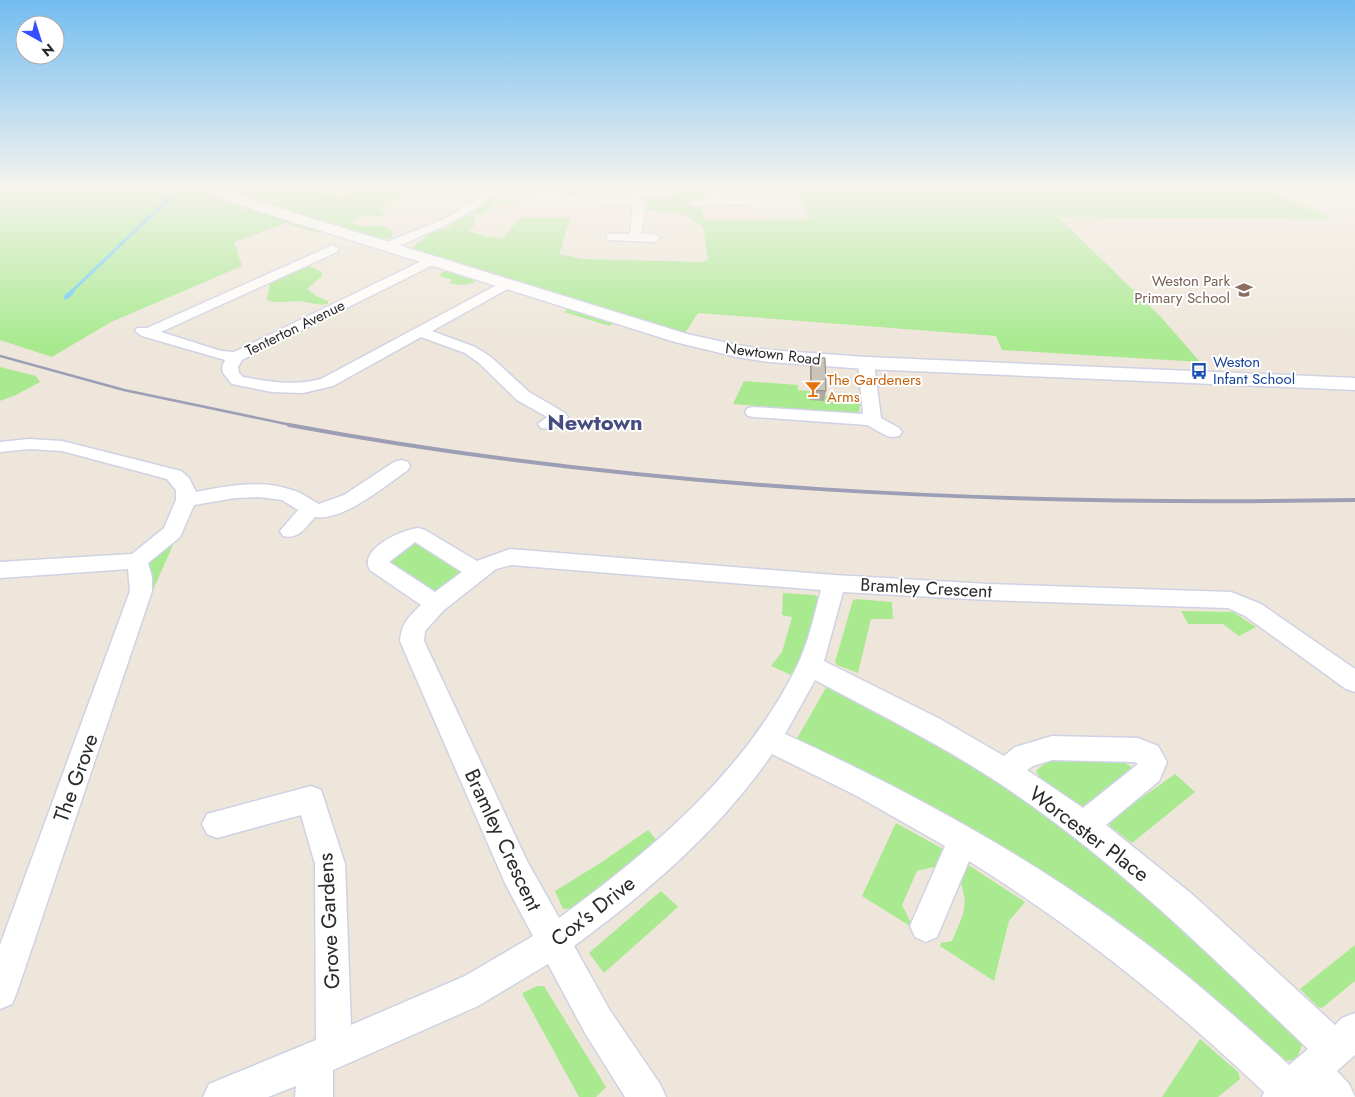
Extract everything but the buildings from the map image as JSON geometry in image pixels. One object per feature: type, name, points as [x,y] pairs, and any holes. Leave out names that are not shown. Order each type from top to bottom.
[{"type":"street","name":"Newtown Road","points":[[365,240],[682,338],[728,350],[769,356],[866,363],[1355,384]]},
{"type":"street","points":[[386,247],[400,240]]},
{"type":"street","points":[[236,357],[219,355],[140,331],[333,249]]},
{"type":"street","name":"Tenterton Avenue","points":[[430,261],[236,357],[230,363],[229,370],[232,377],[238,381],[290,390],[327,384],[506,284]]},
{"type":"street","points":[[420,332],[452,342],[479,356],[517,392],[559,416],[547,424]]},
{"type":"street","points":[[866,363],[872,420]]},
{"type":"street","points":[[754,412],[872,420],[893,432]]},
{"type":"street","points":[[0,447],[29,444],[62,446],[174,475],[182,482],[186,490],[186,500],[173,532],[137,561],[0,570]]},
{"type":"street","points":[[186,500],[236,491],[266,491],[296,498],[310,510],[320,512],[336,507],[401,466]]},
{"type":"street","points":[[290,531],[310,510]]},
{"type":"street","points":[[436,604],[378,565],[378,558],[408,536],[418,535],[477,571]]},
{"type":"street","name":"Bramley Crescent","points":[[647,1097],[597,1021],[516,872],[412,641],[413,628],[436,604],[488,564],[510,557],[834,583],[1059,595],[1231,600],[1253,610],[1355,682]]},
{"type":"street","name":"The Grove","points":[[0,992],[141,591],[141,577],[137,561]]},
{"type":"street","name":"Cox's Drive","points":[[222,1097],[325,1056],[486,984],[554,943],[676,844],[737,779],[768,739],[795,696],[810,666],[834,583]]},
{"type":"street","name":"Worcester Place","points":[[810,666],[932,728],[1005,771],[1084,826],[1141,871],[1209,932],[1336,1097]]},
{"type":"street","name":"Worcester Place","points":[[768,739],[874,790],[963,839],[1082,917],[1146,965],[1205,1013],[1314,1068]]},
{"type":"street","points":[[1005,771],[1025,756],[1052,748],[1138,750],[1148,755],[1153,762],[1148,772],[1084,826]]},
{"type":"street","name":"Grove Gardens","points":[[217,824],[311,799],[330,864],[325,1056]]},
{"type":"street","points":[[926,926],[963,839]]},
{"type":"street","points":[[314,1097],[325,1056]]},
{"type":"green space","points":[[0,240],[239,240],[234,242],[242,266],[111,322],[52,357],[0,340]]},
{"type":"green space","points":[[421,240],[563,240],[559,254],[584,259],[701,262],[708,260],[705,240],[1082,240],[1161,317],[1200,362],[1002,350],[996,336],[698,313],[682,338],[620,319],[610,326],[564,312],[573,305],[478,274],[474,283],[459,285],[449,283],[452,280],[440,276],[441,273],[453,267],[416,252],[412,248]]},
{"type":"green space","points":[[309,266],[322,272],[322,276],[307,289],[316,296],[328,301],[328,304],[267,300],[270,282],[296,269]]},
{"type":"green space","points":[[0,367],[36,376],[40,382],[0,401]]},
{"type":"green space","points":[[744,381],[798,385],[798,390],[810,391],[810,400],[824,396],[846,395],[849,402],[860,403],[859,414],[733,404]]},
{"type":"green space","points":[[177,536],[152,592],[150,592],[148,564],[151,557]]},
{"type":"green space","points":[[413,543],[421,544],[461,571],[434,592],[388,562],[400,547]]},
{"type":"green space","points":[[783,593],[815,595],[818,597],[813,627],[791,675],[771,666],[782,652],[792,617],[782,615]]},
{"type":"green space","points":[[853,600],[892,602],[893,619],[871,619],[858,673],[837,665],[835,662]]},
{"type":"green space","points":[[1181,611],[1233,612],[1256,627],[1239,636],[1223,624],[1188,624]]},
{"type":"green space","points":[[828,684],[898,719],[1092,842],[1303,1043],[1296,1060],[1280,1061],[795,742]]},
{"type":"green space","points":[[1116,758],[1132,767],[1130,775],[1080,808],[1040,778],[1036,771],[1049,760]]},
{"type":"green space","points":[[1175,774],[1195,792],[1132,843],[1110,826],[1109,821]]},
{"type":"green space","points":[[896,823],[943,849],[944,860],[938,866],[917,871],[902,905],[910,921],[910,926],[862,896]]},
{"type":"green space","points":[[648,830],[657,841],[575,908],[563,909],[555,891],[602,862]]},
{"type":"green space","points":[[967,864],[1025,902],[1009,921],[994,981],[940,946],[941,943],[952,941],[964,912],[963,890],[960,881]]},
{"type":"green space","points":[[661,891],[678,907],[604,973],[589,953]]},
{"type":"green space","points":[[1355,945],[1355,981],[1322,1008],[1318,1007],[1300,989]]},
{"type":"green space","points":[[538,986],[544,986],[606,1087],[596,1097],[579,1097],[522,993]]},
{"type":"green space","points":[[1200,1039],[1238,1072],[1240,1079],[1218,1097],[1162,1097]]},
{"type":"waterway","points":[[70,293],[125,240]]},
{"type":"waterway","points":[[66,297],[72,292]]},
{"type":"railway","points":[[0,356],[124,390],[296,426]]},
{"type":"railway","points":[[289,425],[421,447],[554,465],[687,479],[821,489],[954,496],[1088,500],[1355,500]]},
{"type":"place","name":"Weston Park Primary School","points":[[1244,290]]},
{"type":"place","name":"Weston Infant School","points":[[1199,371]]},
{"type":"place","name":"The Gardeners Arms","points":[[813,389]]},
{"type":"district","name":"Newtown","points":[[595,422]]}]
